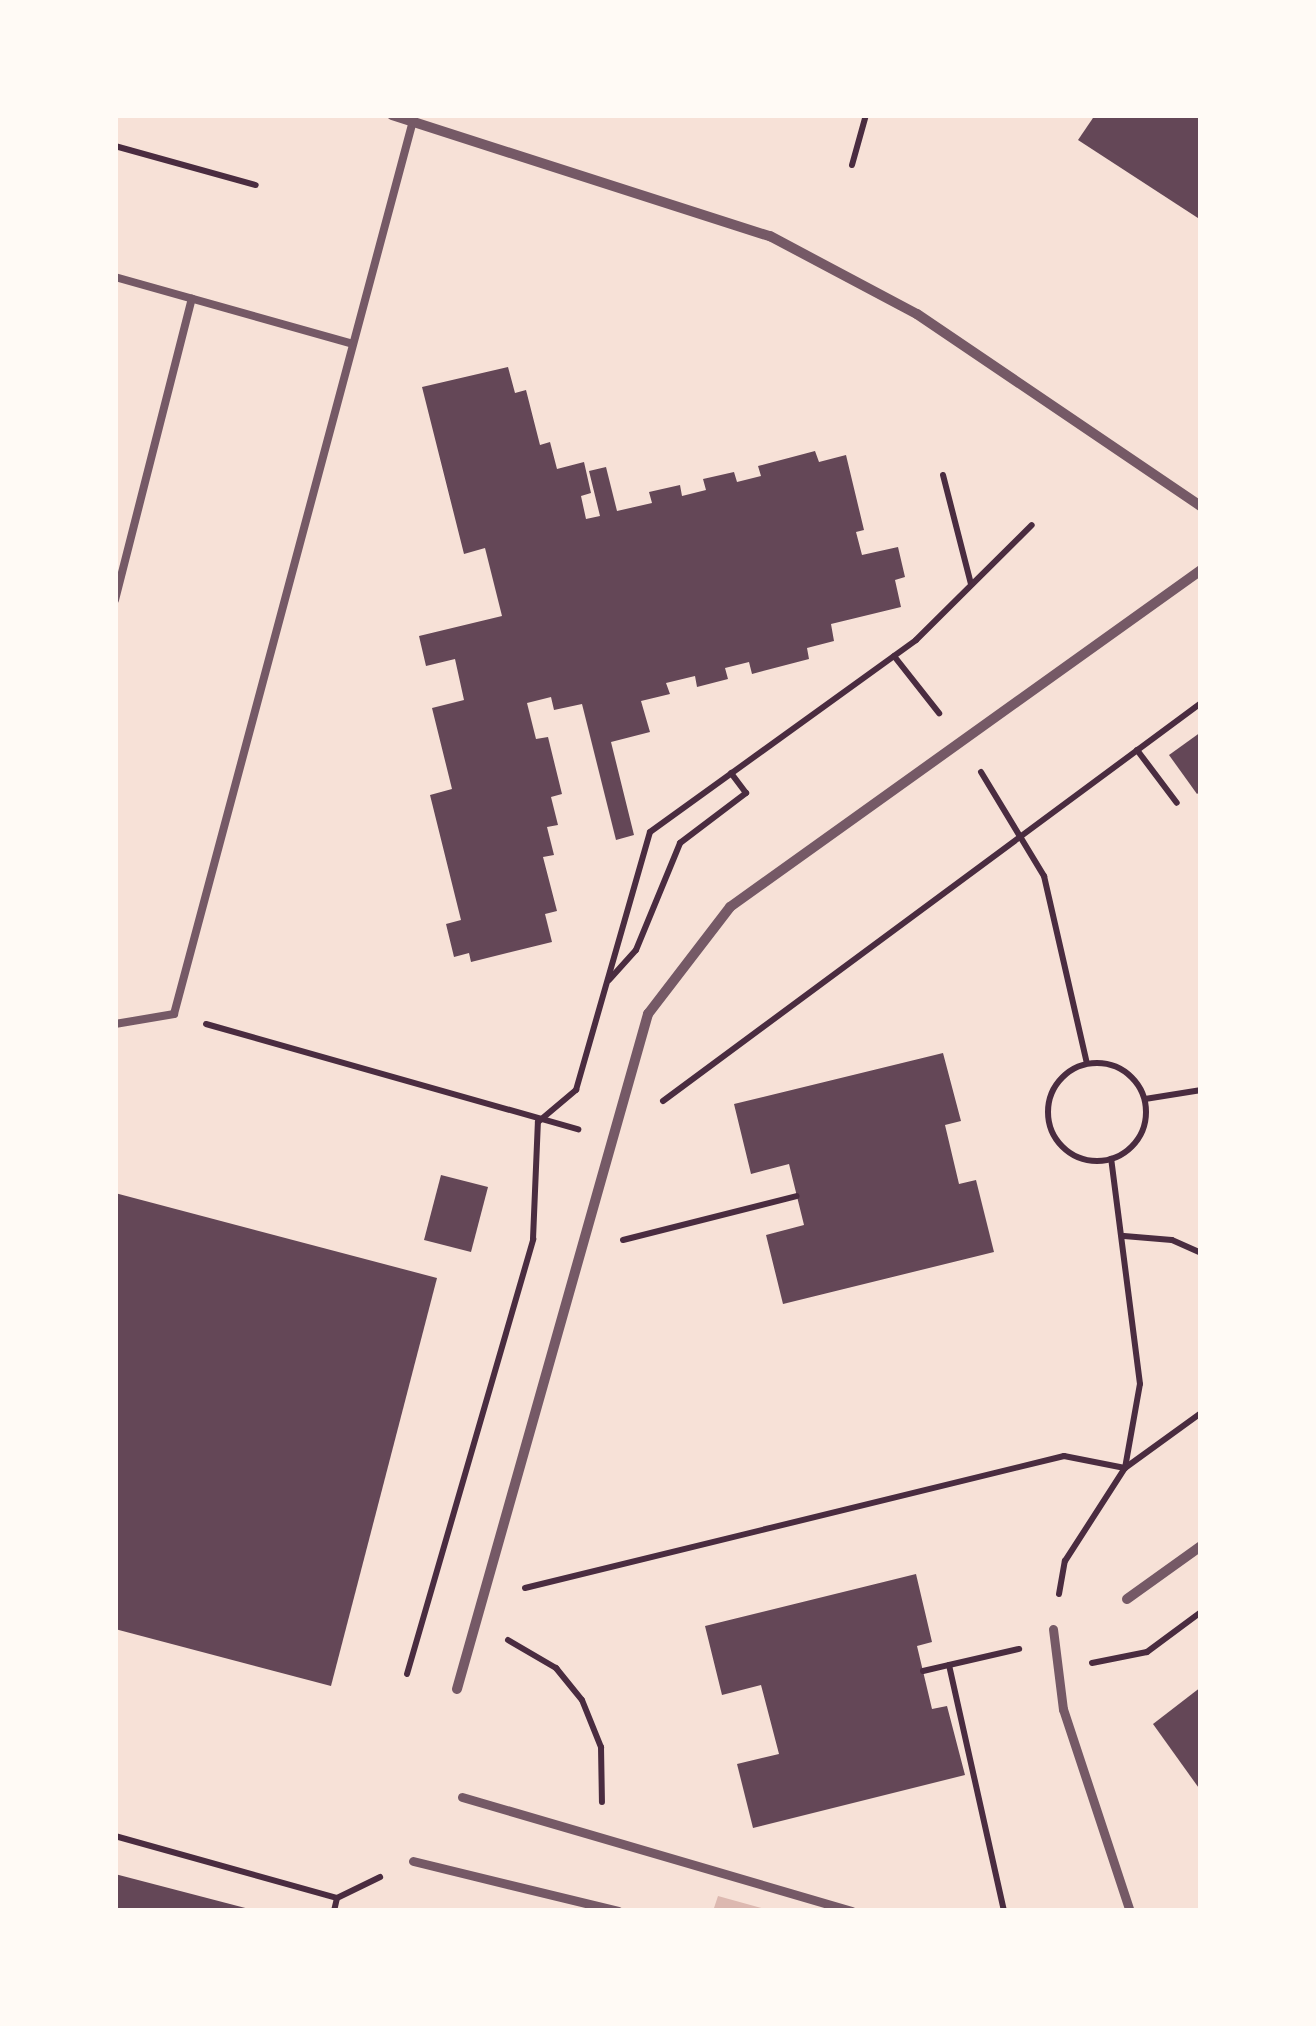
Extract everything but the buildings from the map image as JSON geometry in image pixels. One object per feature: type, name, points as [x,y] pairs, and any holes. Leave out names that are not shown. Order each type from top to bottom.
[{"type":"street","points":[[392,115],[414,118],[770,236],[917,314],[1201,506]]},
{"type":"street","points":[[456,1688],[648,1014],[730,907],[1201,570]]},
{"type":"street","points":[[1127,1598],[1201,1546]]},
{"type":"street","points":[[1053,1629],[1062,1709],[1130,1911]]},
{"type":"street","points":[[462,1797],[852,1911]]},
{"type":"street","points":[[413,1861],[618,1911]]},
{"type":"lane","points":[[115,1024],[174,1014],[414,118]]},
{"type":"lane","points":[[115,277],[353,344]]},
{"type":"lane","points":[[115,600],[192,299]]},
{"type":"path","points":[[852,165],[866,115]]},
{"type":"path","points":[[115,146],[256,185]]},
{"type":"path","points":[[943,475],[972,585]]},
{"type":"path","points":[[407,1674],[532,1239],[538,1122],[576,1090],[650,832],[916,640],[1032,525]]},
{"type":"path","points":[[1137,750],[1178,803]]},
{"type":"path","points":[[607,983],[636,950],[680,843],[746,793],[731,773]]},
{"type":"path","points":[[1023,835],[1044,876],[1087,1063]]},
{"type":"path","points":[[1087,1063],[1116,1066],[1145,1099],[1136,1142],[1112,1160],[1080,1159],[1066,1151],[1048,1124],[1059,1080],[1087,1063]]},
{"type":"path","points":[[1145,1099],[1201,1090]]},
{"type":"path","points":[[1112,1160],[1140,1384],[1125,1468]]},
{"type":"path","points":[[618,1241],[796,1196]]},
{"type":"path","points":[[1124,1236],[1172,1240],[1201,1253]]},
{"type":"path","points":[[1053,1629],[1065,1561],[1125,1468],[1201,1413]]},
{"type":"path","points":[[561,1580],[1064,1456],[1125,1468]]},
{"type":"path","points":[[516,1605],[522,1589]]},
{"type":"path","points":[[1056,1670],[1148,1652],[1201,1612]]},
{"type":"path","points":[[510,1622],[504,1638],[556,1668],[582,1700],[594,1732],[604,1791],[593,1837]]},
{"type":"path","points":[[923,1670],[1000,1654]]},
{"type":"path","points":[[949,1665],[1004,1911]]},
{"type":"path","points":[[115,1836],[338,1898],[413,1861]]},
{"type":"path","points":[[334,1911],[338,1898]]},
{"type":"shaded area","points":[[718,1896],[772,1911],[713,1911]]}]
